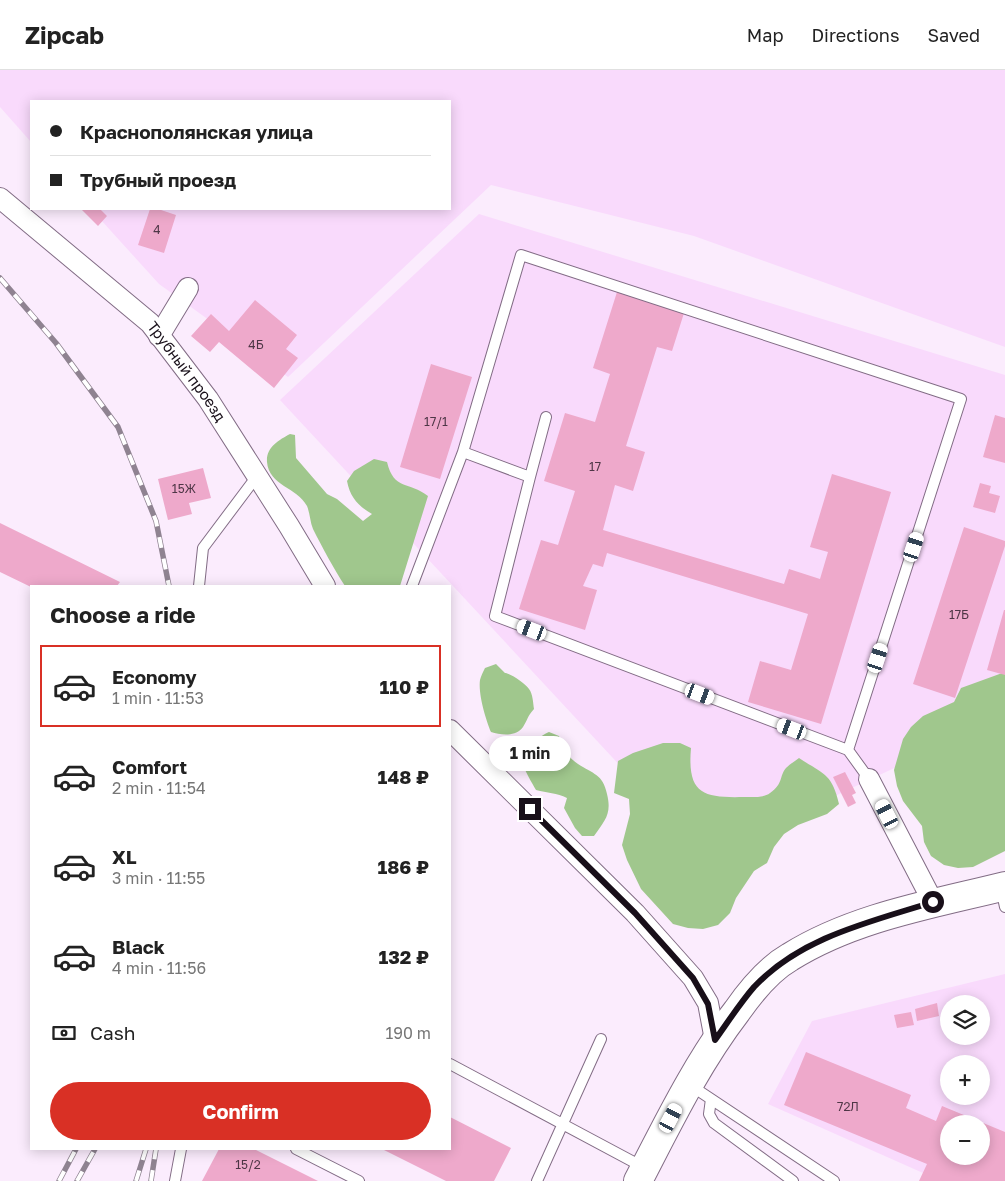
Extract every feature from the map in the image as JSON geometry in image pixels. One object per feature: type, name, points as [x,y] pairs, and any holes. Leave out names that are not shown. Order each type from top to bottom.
[{"type":"main road","points":[[641,1174],[700,1091],[715,1040],[754,987],[788,957],[841,931],[933,902],[1003,894]]},
{"type":"street","name":"Трубный проезд","points":[[0,198],[150,323],[208,399],[324,585]]},
{"type":"street","points":[[160,336],[188,288]]},
{"type":"street","points":[[451,731],[635,913],[693,978],[708,1004],[715,1040]]},
{"type":"street","points":[[869,779],[933,902]]},
{"type":"lane","points":[[412,585],[463,452],[521,255],[961,399],[848,750]]},
{"type":"lane","points":[[546,417],[495,616],[848,750],[869,779]]},
{"type":"lane","points":[[463,452],[530,477]]},
{"type":"lane","points":[[199,585],[203,548],[257,476]]},
{"type":"lane","points":[[537,1181],[601,1039]]},
{"type":"lane","points":[[451,1065],[564,1124],[641,1174]]},
{"type":"lane","points":[[700,1091],[714,1123],[793,1181]]},
{"type":"lane","points":[[700,1091],[834,1181]]},
{"type":"lane","points":[[175,1181],[182,1150]]},
{"type":"lane","points":[[298,1150],[359,1181]]},
{"type":"shaded area","points":[[0,70],[1005,70],[1005,347],[694,236],[491,185],[288,377],[159,284],[92,210],[451,210],[451,100],[30,100],[30,141],[0,107]]},
{"type":"shaded area","points":[[479,214],[1005,375],[1005,716],[705,857],[280,400]]},
{"type":"shaded area","points":[[1005,974],[1005,1181],[941,1181],[768,1104],[812,1021]]},
{"type":"green space","points":[[290,434],[295,435],[296,458],[327,494],[337,499],[363,521],[372,514],[355,501],[347,481],[354,471],[374,459],[387,462],[390,471],[398,482],[421,491],[428,496],[400,585],[344,585],[313,529],[307,506],[297,494],[278,481],[269,470],[267,457],[271,448]]},
{"type":"green space","points":[[496,664],[505,673],[525,684],[532,696],[534,709],[523,727],[512,734],[491,732],[483,707],[480,678],[485,668]]},
{"type":"green space","points":[[1005,672],[1005,851],[973,867],[958,868],[944,865],[931,856],[924,842],[922,826],[903,801],[897,786],[894,770],[903,739],[911,727],[923,716],[954,702],[961,688]]},
{"type":"green space","points":[[549,732],[559,736],[564,748],[575,762],[597,775],[603,782],[609,807],[604,821],[594,836],[582,836],[575,828],[564,808],[567,798],[536,790],[524,768],[522,761],[525,752],[536,740]]},
{"type":"green space","points":[[663,743],[680,743],[691,748],[690,763],[695,784],[708,794],[730,797],[765,796],[777,786],[786,768],[799,758],[820,771],[830,780],[839,804],[827,814],[798,825],[784,834],[774,847],[767,863],[754,871],[736,898],[730,913],[718,925],[703,929],[673,924],[641,889],[622,845],[630,814],[629,799],[614,793],[618,761],[633,753]]},
{"type":"building","points":[[82,210],[101,210],[107,216],[98,226]]},
{"type":"building","points":[[150,210],[161,210],[176,215],[164,253],[138,245]]},
{"type":"building","points":[[617,292],[684,313],[672,351],[657,347],[626,446],[645,452],[633,491],[615,485],[603,530],[784,584],[789,569],[820,579],[828,552],[810,547],[832,474],[891,492],[821,724],[748,702],[760,661],[791,670],[808,614],[607,553],[603,567],[593,564],[583,586],[597,590],[585,630],[519,609],[541,540],[558,545],[575,491],[544,481],[565,413],[595,422],[610,374],[593,368]]},
{"type":"building","points":[[255,300],[297,335],[286,349],[298,358],[274,388],[219,342],[210,352],[191,336],[211,314],[229,331]]},
{"type":"building","points":[[431,364],[472,377],[440,479],[400,467]]},
{"type":"building","points":[[995,415],[1005,418],[1005,463],[983,457]]},
{"type":"building","points":[[203,468],[211,498],[189,503],[192,514],[168,520],[158,479]]},
{"type":"building","points":[[980,483],[991,486],[989,493],[1000,496],[995,513],[973,507]]},
{"type":"building","points":[[0,523],[120,582],[118,585],[30,585],[30,587],[0,572]]},
{"type":"building","points":[[964,527],[1005,541],[1005,546],[955,698],[913,684]]},
{"type":"building","points":[[1005,610],[1005,675],[987,670]]},
{"type":"building","points":[[845,772],[856,793],[852,795],[856,803],[848,807],[833,777]]},
{"type":"building","points":[[937,1003],[939,1016],[917,1021],[915,1009]]},
{"type":"building","points":[[911,1012],[914,1025],[897,1028],[894,1015]]},
{"type":"building","points":[[806,1052],[911,1095],[906,1108],[936,1121],[942,1106],[964,1115],[940,1115],[940,1165],[990,1165],[990,1126],[1005,1132],[1005,1181],[919,1181],[927,1164],[784,1105]]},
{"type":"building","points":[[451,1118],[511,1148],[494,1181],[446,1181],[384,1150],[451,1150]]},
{"type":"building","points":[[218,1150],[256,1150],[318,1181],[202,1181]]},
{"type":"railway","points":[[0,278],[56,343],[118,427],[156,521],[169,585]]},
{"type":"railway","points":[[59,1181],[75,1150]]},
{"type":"railway","points":[[77,1181],[94,1150]]},
{"type":"railway","points":[[136,1181],[146,1150]]},
{"type":"railway","points":[[151,1181],[156,1150]]},
{"type":"route","points":[[530,809],[635,913],[693,978],[708,1004],[715,1040],[754,987],[788,957],[841,931],[933,902]]}]
